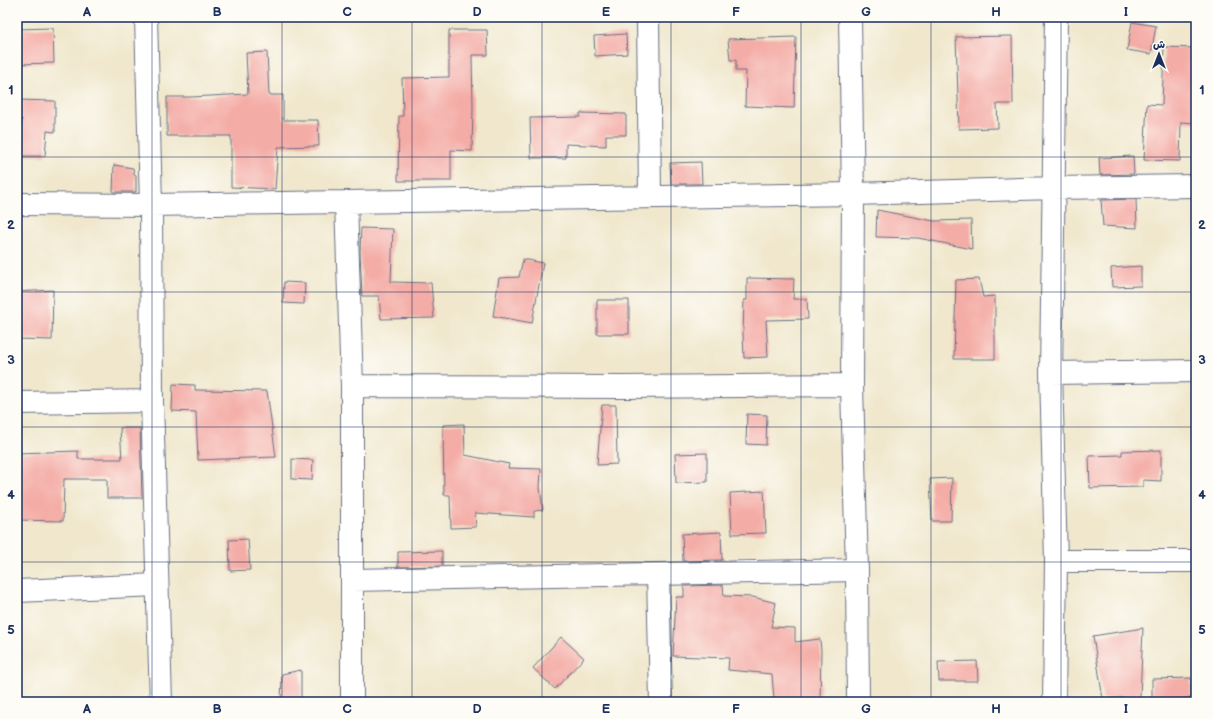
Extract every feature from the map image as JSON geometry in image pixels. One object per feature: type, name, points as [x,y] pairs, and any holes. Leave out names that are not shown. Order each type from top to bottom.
[{"type":"street","points":[[146,17],[151,204],[152,401],[161,702]]},
{"type":"street","points":[[648,17],[650,196]]},
{"type":"street","points":[[850,17],[852,385],[857,570],[858,702]]},
{"type":"street","points":[[1054,702],[1056,562],[1051,373],[1056,17]]},
{"type":"street","points":[[17,204],[346,202],[852,194],[1054,188],[1196,186]]},
{"type":"street","points":[[346,202],[352,386],[352,702]]},
{"type":"street","points":[[1051,373],[1196,371]]},
{"type":"street","points":[[352,386],[621,387],[852,385]]},
{"type":"street","points":[[17,403],[152,401]]},
{"type":"street","points":[[1056,562],[1196,562]]},
{"type":"street","points":[[352,580],[857,570]]},
{"type":"street","points":[[658,574],[661,702]]},
{"type":"street","points":[[17,591],[157,585]]},
{"type":"building","points":[[1132,22],[1156,26],[1151,54],[1127,50]]},
{"type":"building","points":[[53,28],[54,63],[17,64],[17,29]]},
{"type":"building","points":[[449,30],[487,30],[488,55],[472,55],[472,151],[451,150],[451,181],[398,181],[399,116],[403,116],[402,78],[449,77]]},
{"type":"building","points":[[626,34],[627,54],[595,56],[594,36]]},
{"type":"building","points":[[1012,36],[1013,104],[997,104],[998,128],[959,129],[956,37]]},
{"type":"building","points":[[796,37],[794,108],[745,106],[746,71],[736,71],[736,60],[730,60],[728,39]]},
{"type":"building","points":[[1164,47],[1196,48],[1196,123],[1181,122],[1180,161],[1144,160],[1147,104],[1162,105]]},
{"type":"building","points":[[267,52],[269,95],[283,95],[283,120],[318,120],[319,146],[278,147],[275,189],[231,187],[231,136],[167,136],[167,97],[248,94],[246,53]]},
{"type":"building","points":[[17,100],[55,101],[55,132],[47,131],[45,156],[20,156],[22,119],[17,119]]},
{"type":"building","points":[[580,113],[626,114],[626,135],[606,135],[606,146],[566,144],[566,158],[531,158],[530,118],[580,117]]},
{"type":"building","points":[[1133,156],[1134,174],[1100,175],[1099,158]]},
{"type":"building","points":[[701,162],[702,184],[671,184],[670,163]]},
{"type":"building","points":[[114,165],[133,168],[134,175],[136,175],[136,192],[113,192]]},
{"type":"building","points":[[1136,199],[1137,228],[1103,226],[1101,200]]},
{"type":"building","points":[[877,210],[934,221],[971,220],[972,249],[918,238],[876,237]]},
{"type":"building","points":[[361,228],[393,229],[391,282],[431,283],[434,318],[381,319],[379,296],[362,296],[360,252]]},
{"type":"building","points":[[523,259],[543,263],[532,323],[493,316],[499,278],[519,277]]},
{"type":"building","points":[[1141,266],[1141,286],[1112,287],[1111,268]]},
{"type":"building","points":[[747,278],[794,279],[793,299],[807,299],[808,319],[766,320],[768,357],[744,358],[744,300],[747,300]]},
{"type":"building","points":[[979,279],[983,297],[995,296],[995,359],[954,359],[956,280]]},
{"type":"building","points":[[284,282],[305,283],[304,304],[283,303]]},
{"type":"building","points":[[53,290],[52,340],[17,339],[17,292]]},
{"type":"building","points":[[597,300],[629,300],[629,334],[597,334]]},
{"type":"building","points":[[173,384],[195,385],[195,390],[267,391],[276,457],[198,460],[196,412],[172,411]]},
{"type":"building","points":[[602,405],[616,405],[617,464],[597,465]]},
{"type":"building","points":[[747,414],[767,415],[766,445],[746,444]]},
{"type":"building","points":[[464,424],[465,455],[509,464],[508,468],[541,469],[540,488],[543,510],[534,511],[534,517],[475,513],[476,527],[451,528],[450,495],[444,495],[443,425]]},
{"type":"building","points":[[120,428],[140,428],[142,498],[107,498],[107,479],[64,479],[63,521],[17,520],[17,453],[78,451],[78,459],[122,459]]},
{"type":"building","points":[[1161,450],[1161,481],[1143,480],[1143,487],[1090,488],[1089,456],[1122,455],[1122,451]]},
{"type":"building","points":[[707,453],[707,482],[676,483],[675,454]]},
{"type":"building","points":[[292,459],[313,460],[312,480],[292,479]]},
{"type":"building","points":[[952,478],[951,521],[932,521],[930,479]]},
{"type":"building","points":[[764,491],[766,533],[732,534],[730,493]]},
{"type":"building","points":[[721,532],[722,560],[683,561],[682,534]]},
{"type":"building","points":[[248,539],[250,570],[230,571],[229,540]]},
{"type":"building","points":[[442,551],[442,566],[398,567],[398,552]]},
{"type":"building","points":[[723,585],[724,596],[753,597],[776,603],[771,627],[795,628],[795,642],[820,639],[820,702],[800,702],[800,699],[774,700],[772,674],[728,670],[729,658],[673,656],[676,597],[684,597],[684,586]]},
{"type":"building","points":[[1143,628],[1140,697],[1103,699],[1093,636]]},
{"type":"building","points":[[561,637],[584,658],[555,689],[533,668]]},
{"type":"building","points":[[977,661],[978,681],[939,681],[938,662]]},
{"type":"building","points":[[301,670],[301,702],[281,702],[282,674]]},
{"type":"building","points":[[1191,678],[1191,698],[1173,699],[1174,702],[1152,702],[1152,679]]}]
